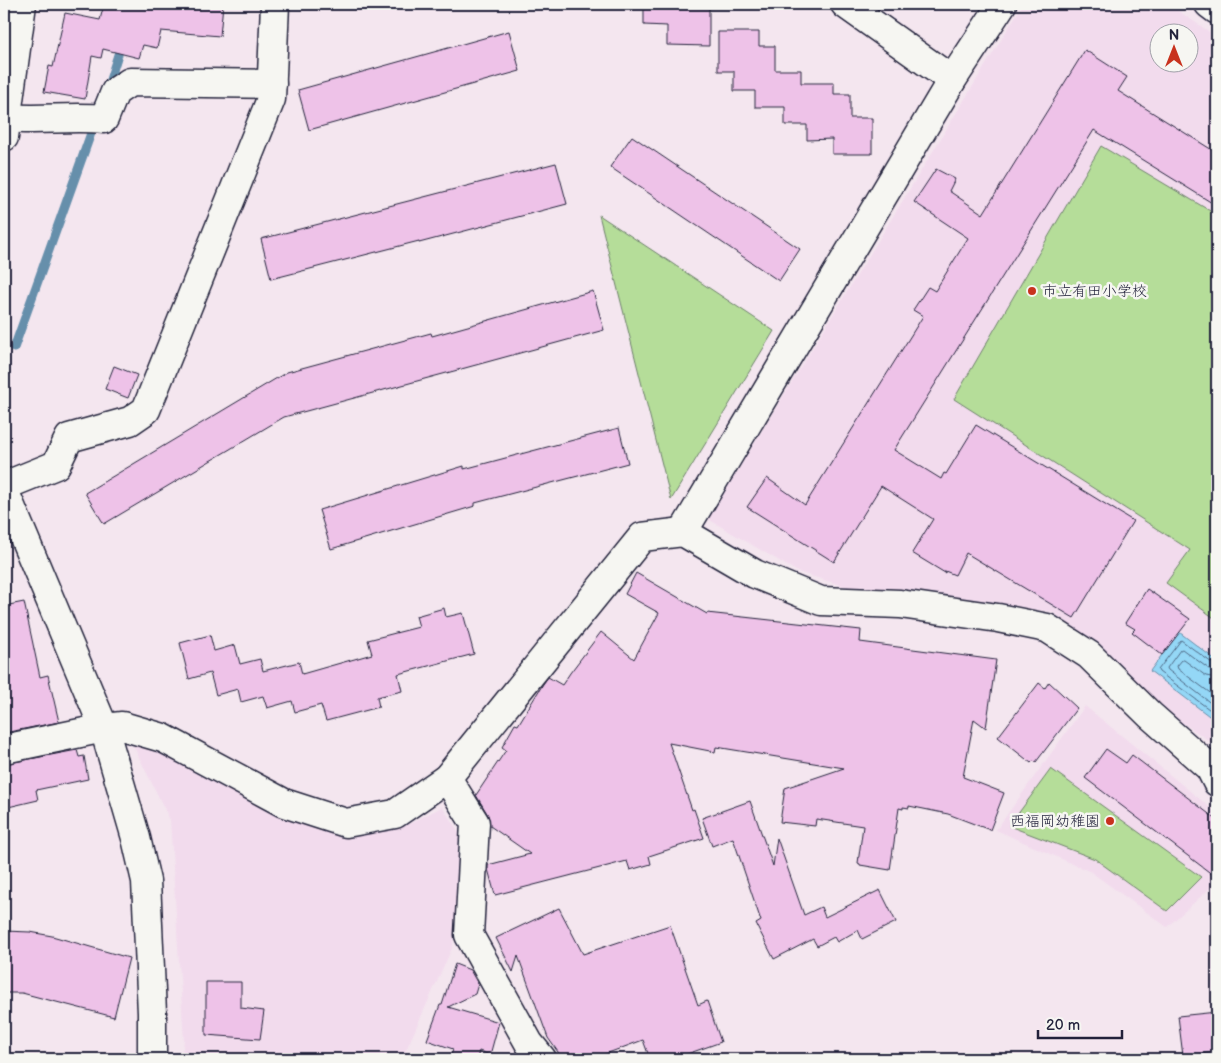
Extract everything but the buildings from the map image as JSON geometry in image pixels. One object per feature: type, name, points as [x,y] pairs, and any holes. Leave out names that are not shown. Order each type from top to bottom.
[{"type":"street","points":[[22,4],[5,128],[27,120],[94,118],[115,92],[130,82],[272,84]]},
{"type":"street","points":[[152,1059],[152,1013],[146,881],[134,830],[104,728],[13,539],[4,488],[56,465],[69,438],[130,421],[146,410],[271,99],[275,4]]},
{"type":"street","points":[[845,4],[952,80]]},
{"type":"street","points":[[683,532],[952,80],[1002,4]]},
{"type":"street","points":[[1209,4],[1217,9]]},
{"type":"street","points":[[4,749],[122,726],[163,738],[284,803],[346,823],[395,814],[447,778],[642,537],[683,532],[755,574],[821,602],[900,604],[998,618],[1048,628],[1089,655],[1150,715],[1215,774]]},
{"type":"street","points":[[447,778],[475,823],[469,934],[528,1054]]},
{"type":"shaded area","name":"市立有田小学校","points":[[1023,4],[1168,4],[1195,22],[1148,22],[1148,72],[1198,72],[1198,24],[1217,37],[1217,746],[1165,711],[1107,655],[1053,612],[906,591],[857,590],[798,572],[708,519]]},
{"type":"shaded area","name":"西福岡幼稚園","points":[[1085,706],[1217,813],[1217,882],[1167,927],[1091,872],[996,830]]},
{"type":"shaded area","points":[[133,745],[163,749],[243,798],[326,830],[365,833],[405,826],[442,807],[460,834],[453,946],[402,1059],[181,1059],[184,1041],[170,820]]},
{"type":"green space","points":[[1101,146],[1217,215],[1217,620],[1166,583],[1190,550],[954,399]]},
{"type":"green space","points":[[599,215],[774,331],[671,500]]},
{"type":"green space","points":[[1051,769],[1201,877],[1167,911],[1095,859],[1009,826]]},
{"type":"water","points":[[1179,632],[1217,661],[1217,722],[1150,671]]},
{"type":"waterway","points":[[107,89],[122,42]]},
{"type":"waterway","points":[[14,348],[95,122]]},
{"type":"place","name":"市立有田小学校","points":[[1032,291]]},
{"type":"place","name":"西福岡幼稚園","points":[[1110,821]]}]
